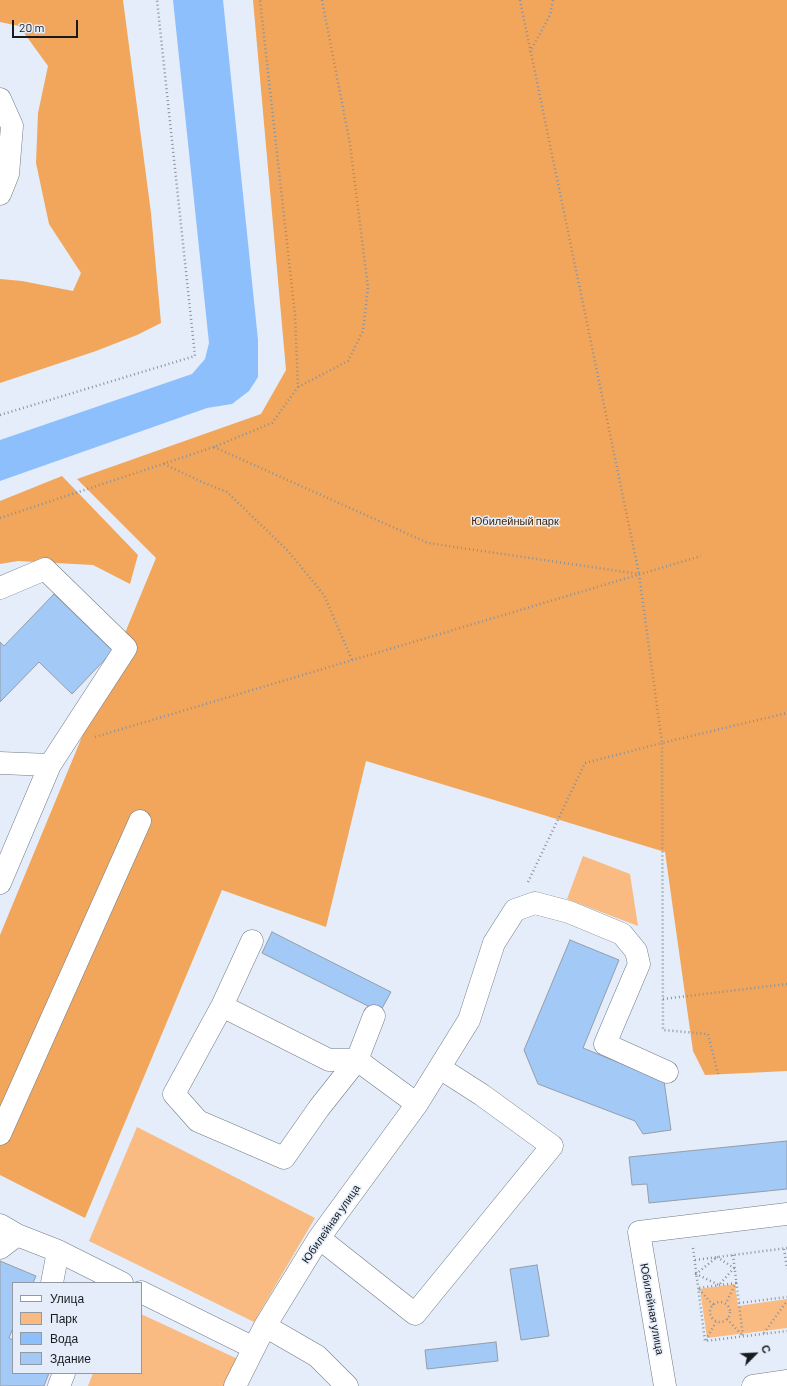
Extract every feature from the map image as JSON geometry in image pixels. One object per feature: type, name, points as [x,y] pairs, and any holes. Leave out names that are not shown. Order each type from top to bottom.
[{"type":"street","points":[[0,99],[12,126],[8,174],[0,194]]},
{"type":"street","points":[[0,588],[44,569],[126,648],[55,756],[0,883]]},
{"type":"street","points":[[0,763],[55,756]]},
{"type":"street","points":[[0,1134],[140,822]]},
{"type":"street","points":[[515,910],[534,903],[569,912],[622,934],[636,951],[639,964],[605,1044],[667,1072]]},
{"type":"street","name":"Юбилейная улица","points":[[235,1386],[265,1326],[319,1238],[417,1104],[469,1020],[494,943],[515,910]]},
{"type":"street","points":[[252,941],[222,1006],[174,1094],[198,1121],[284,1158],[319,1108],[357,1060],[374,1016]]},
{"type":"street","points":[[222,1006],[328,1060],[357,1060],[417,1104]]},
{"type":"street","points":[[319,1238],[415,1314],[552,1146],[482,1095],[440,1068]]},
{"type":"street","points":[[690,1226],[787,1214]]},
{"type":"street","name":"Юбилейная улица","points":[[665,1386],[639,1232],[690,1226]]},
{"type":"street","points":[[0,1248],[8,1230],[58,1251],[120,1282]]},
{"type":"street","points":[[52,1282],[58,1251]]},
{"type":"street","points":[[142,1292],[254,1348]]},
{"type":"street","points":[[265,1326],[317,1356],[347,1386]]},
{"type":"street","points":[[59,1386],[64,1374]]},
{"type":"street","points":[[753,1386],[787,1381]]},
{"type":"path","points":[[0,415],[195,356],[157,0]]},
{"type":"path","points":[[260,0],[295,315],[298,387]]},
{"type":"path","points":[[0,518],[214,447],[272,423],[298,387],[348,361],[363,331],[368,288],[350,144],[322,0]]},
{"type":"path","points":[[520,0],[639,574],[662,743],[663,1030],[708,1034],[718,1074]]},
{"type":"path","points":[[530,52],[550,15],[553,0]]},
{"type":"path","points":[[214,447],[428,543],[639,574]]},
{"type":"path","points":[[163,464],[227,492],[288,551],[324,595],[352,660]]},
{"type":"path","points":[[55,756],[352,660],[701,556]]},
{"type":"path","points":[[515,910],[585,763],[787,713]]},
{"type":"path","points":[[663,999],[787,984]]},
{"type":"path","points":[[690,1226],[705,1341]]},
{"type":"path","points":[[694,1260],[786,1248],[787,1269]]},
{"type":"path","points":[[733,1255],[743,1336]]},
{"type":"path","points":[[716,1257],[734,1268]]},
{"type":"path","points":[[696,1274],[716,1257]]},
{"type":"path","points":[[718,1285],[734,1268]]},
{"type":"path","points":[[696,1274],[718,1285]]},
{"type":"path","points":[[698,1288],[736,1283]]},
{"type":"path","points":[[726,1303],[736,1283]]},
{"type":"path","points":[[698,1288],[713,1305]]},
{"type":"path","points":[[739,1303],[787,1297]]},
{"type":"path","points":[[764,1334],[787,1301]]},
{"type":"path","points":[[718,1302],[726,1303],[730,1310],[730,1314],[723,1322],[716,1322],[710,1314],[710,1310],[713,1305],[718,1302]]},
{"type":"path","points":[[727,1319],[743,1336]]},
{"type":"path","points":[[705,1341],[716,1322]]},
{"type":"path","points":[[705,1341],[787,1331]]},
{"type":"green space","points":[[0,0],[123,0],[151,213],[161,323],[137,335],[96,351],[0,383],[0,279],[22,281],[73,291],[81,273],[49,224],[36,163],[38,113],[48,66],[19,26],[0,22]]},
{"type":"green space","name":"Юбилейный парк","points":[[253,0],[787,0],[787,1071],[705,1075],[693,1051],[665,852],[366,761],[326,927],[222,890],[85,1218],[0,1175],[0,935],[156,558],[77,479],[261,414],[286,370]]},
{"type":"green space","points":[[62,476],[138,555],[130,584],[93,565],[18,561],[0,564],[0,501]]},
{"type":"green space","points":[[583,856],[630,874],[638,926],[567,899]]},
{"type":"green space","points":[[137,1127],[315,1218],[254,1322],[89,1241]]},
{"type":"green space","points":[[735,1284],[738,1306],[787,1299],[787,1328],[707,1338],[700,1289]]},
{"type":"green space","points":[[142,1314],[242,1361],[230,1386],[88,1386],[93,1374],[142,1374]]},
{"type":"water","points":[[173,0],[223,0],[258,340],[258,377],[249,391],[232,404],[207,408],[0,481],[0,440],[192,374],[205,359],[209,343]]},
{"type":"building","points":[[54,594],[113,651],[72,694],[39,662],[0,702],[0,642],[4,646]]},
{"type":"building","points":[[272,932],[391,992],[380,1012],[262,953]]},
{"type":"building","points":[[570,940],[619,960],[583,1048],[664,1081],[671,1130],[643,1134],[635,1121],[538,1084],[524,1050]]},
{"type":"building","points":[[787,1141],[787,1189],[649,1203],[647,1184],[632,1185],[629,1157]]},
{"type":"building","points":[[0,1261],[36,1276],[33,1282],[12,1282],[12,1330],[9,1338],[12,1340],[12,1374],[49,1374],[44,1386],[0,1386]]},
{"type":"building","points":[[537,1265],[549,1336],[521,1340],[510,1269]]},
{"type":"building","points":[[496,1342],[498,1361],[427,1369],[425,1350]]}]
